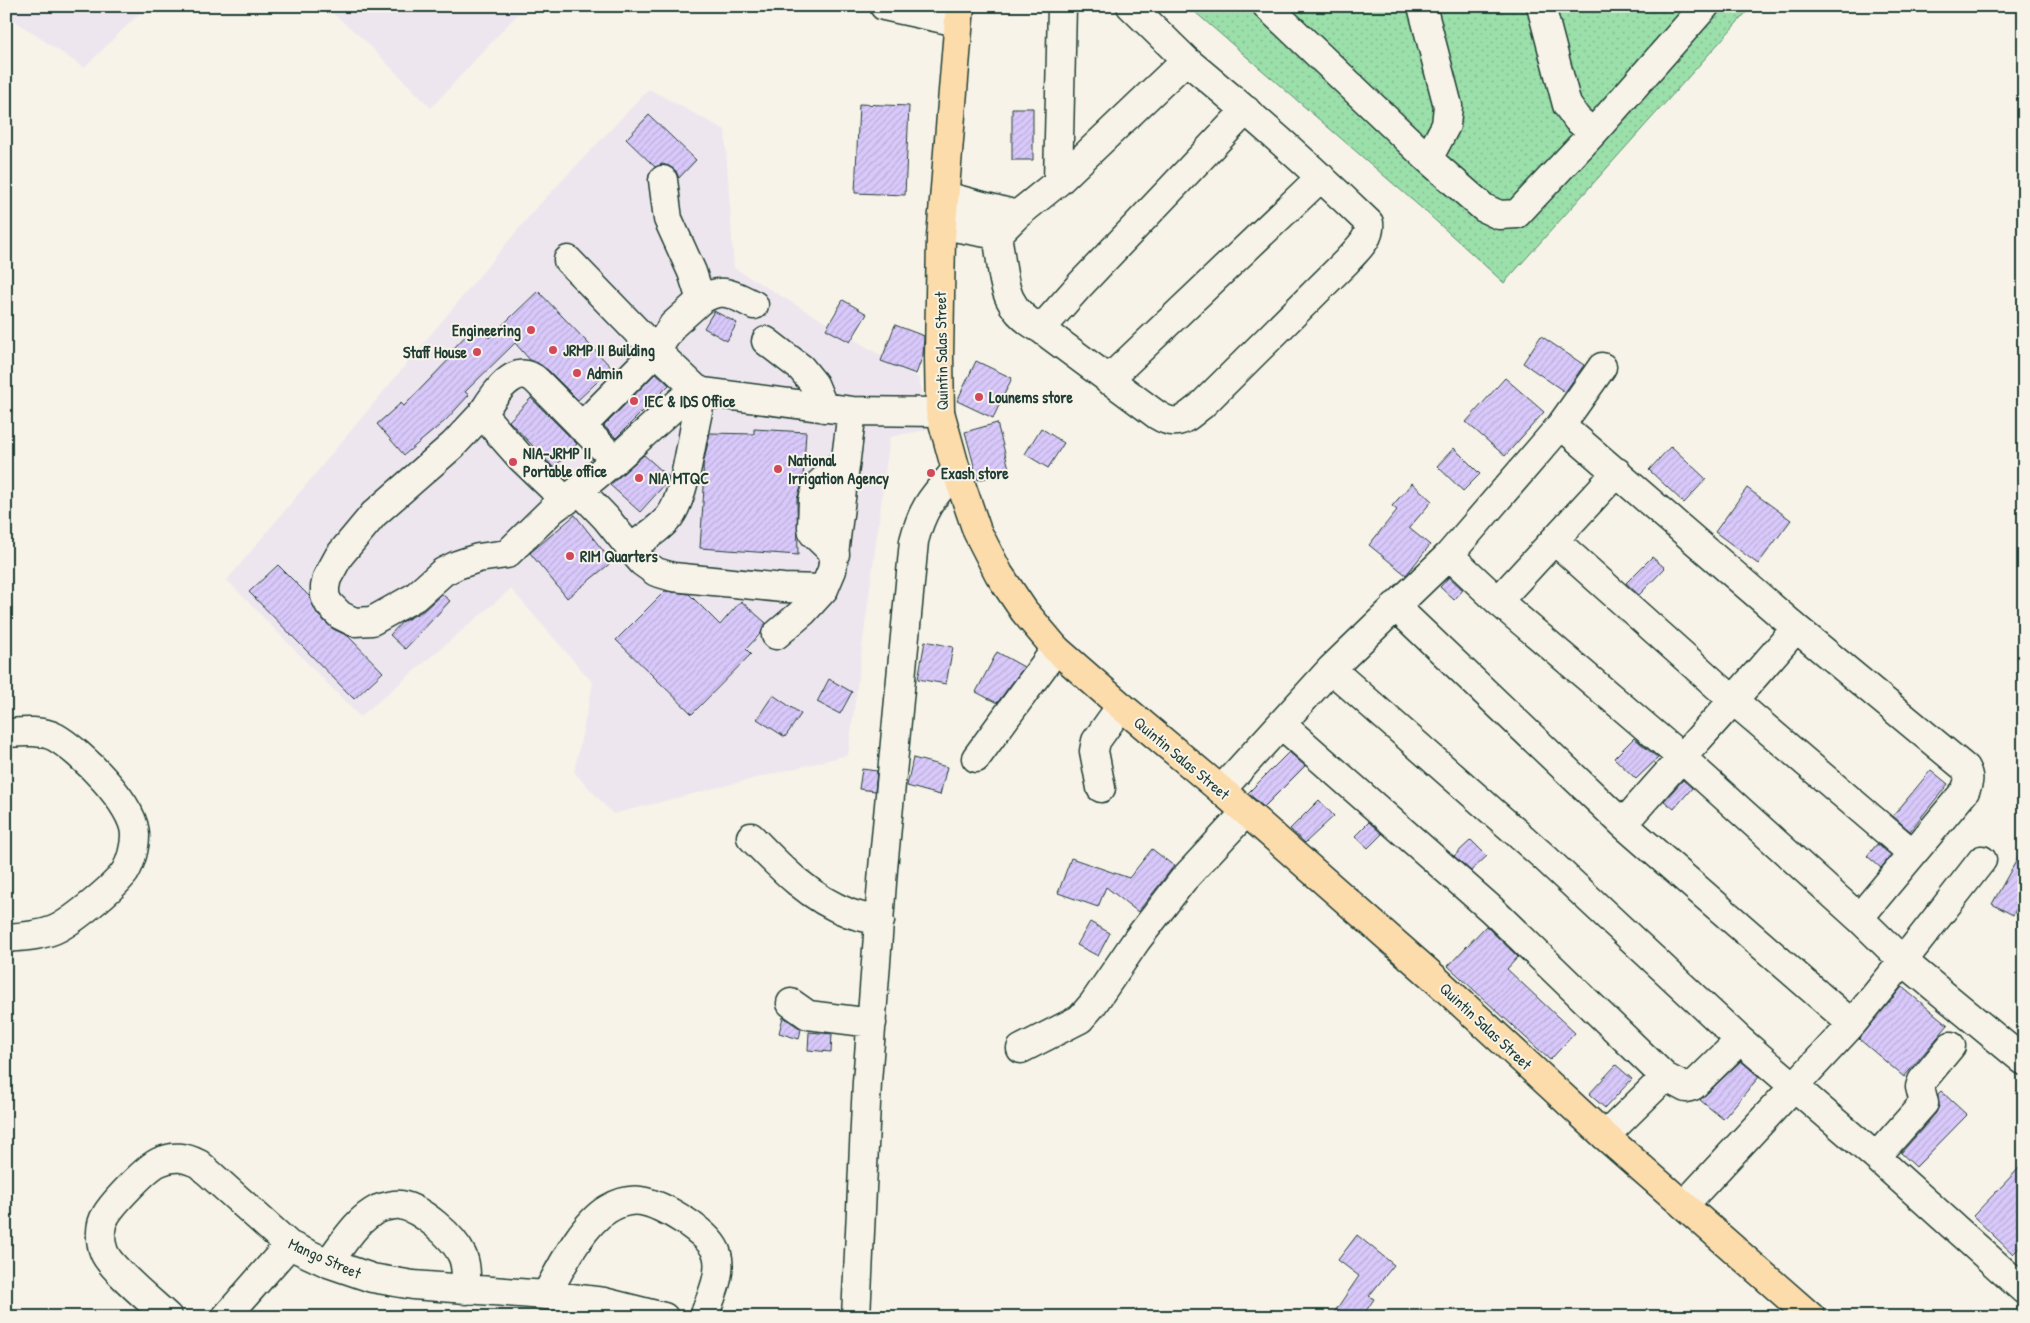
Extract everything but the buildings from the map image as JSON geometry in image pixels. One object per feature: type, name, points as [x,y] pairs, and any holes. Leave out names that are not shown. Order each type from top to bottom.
[{"type":"main road","name":"Quintin Salas Street","points":[[959,14],[943,225],[939,357],[940,412],[956,470],[977,531],[999,574],[1024,611],[1056,648],[1121,706],[1222,790],[1245,813],[1431,975],[1605,1136],[1811,1317]]},
{"type":"street","points":[[884,6],[959,14]]},
{"type":"street","points":[[1058,182],[1062,6]]},
{"type":"street","points":[[997,236],[1007,295],[1015,310],[1025,320],[1157,415],[1172,422],[1182,420],[1200,406],[1347,261],[1367,236],[1370,228],[1369,223],[1246,110],[1186,60],[1131,6]]},
{"type":"street","points":[[1267,6],[1428,159],[1484,208],[1499,216],[1517,214],[1593,133],[1705,6]]},
{"type":"street","points":[[1422,6],[1448,106],[1446,126],[1428,159]]},
{"type":"street","points":[[1541,6],[1567,105],[1577,119],[1593,133]]},
{"type":"street","points":[[997,236],[1017,216],[1058,182],[1186,60]]},
{"type":"street","points":[[1041,330],[1080,285],[1246,110]]},
{"type":"street","points":[[1108,380],[1321,177]]},
{"type":"street","points":[[663,180],[668,219],[692,272],[701,300]]},
{"type":"street","points":[[945,196],[1017,216]]},
{"type":"street","points":[[943,225],[997,236]]},
{"type":"street","points":[[568,260],[656,351],[699,390],[824,408],[940,412]]},
{"type":"street","points":[[581,427],[656,351],[674,325],[701,300],[710,294],[723,292],[754,304]]},
{"type":"street","points":[[766,342],[801,368],[814,384],[824,408]]},
{"type":"street","points":[[1222,790],[1331,669],[1449,556],[1562,425],[1602,367]]},
{"type":"street","points":[[615,460],[534,378],[522,374],[509,380],[454,445],[374,514],[339,556],[325,587],[325,596],[329,604],[340,615],[354,622],[372,621],[415,597],[443,572],[457,565],[478,558],[507,554],[553,509],[572,496],[699,390]]},
{"type":"street","points":[[630,548],[670,516],[676,503],[699,390]]},
{"type":"street","points":[[776,635],[803,612],[824,589],[832,570],[836,554],[852,410]]},
{"type":"street","points":[[482,414],[521,458],[572,496],[606,518],[642,562],[656,572],[673,577],[790,588],[824,589]]},
{"type":"street","points":[[1562,425],[1796,628],[1966,768],[1969,784],[1965,791],[1859,918]]},
{"type":"street","points":[[856,1317],[867,1082],[884,859],[914,541],[920,517],[929,501],[956,470]]},
{"type":"street","points":[[1498,600],[1617,472]]},
{"type":"street","points":[[1554,540],[1734,701],[1912,853]]},
{"type":"street","points":[[1449,556],[1681,757],[1859,918],[1903,961],[2024,1061]]},
{"type":"street","points":[[1395,606],[1623,824],[1852,1024]]},
{"type":"street","points":[[1623,824],[1681,757],[1734,701],[1796,628]]},
{"type":"street","points":[[976,758],[1056,648]]},
{"type":"street","points":[[1331,669],[1542,856],[1740,1040],[1876,1157],[2024,1290]]},
{"type":"street","points":[[1101,788],[1094,751],[1096,741],[1121,706]]},
{"type":"street","points":[[1281,724],[1491,910],[1665,1076],[1686,1088],[1693,1086],[1740,1040]]},
{"type":"street","points":[[6,733],[30,731],[54,737],[79,755],[105,779],[130,819],[135,833],[133,852],[125,872],[86,910],[53,931],[30,936],[6,938]]},
{"type":"street","points":[[1021,1049],[1080,1019],[1093,1004],[1136,941],[1183,880],[1245,813]]},
{"type":"street","points":[[751,837],[794,881],[804,888],[849,913],[880,921]]},
{"type":"street","points":[[1684,1205],[1852,1024],[1982,860]]},
{"type":"street","points":[[791,1003],[808,1015],[872,1023]]},
{"type":"street","points":[[1876,1157],[1924,1103],[1920,1087],[1922,1081],[1951,1046]]},
{"type":"street","points":[[1605,1136],[1665,1076]]},
{"type":"street","name":"Mango Street","points":[[168,1317],[113,1266],[104,1254],[101,1227],[105,1216],[147,1170],[158,1162],[185,1157],[199,1164],[289,1245],[372,1278],[413,1285],[466,1290],[507,1291],[604,1302],[664,1317]]},
{"type":"street","points":[[546,1295],[568,1254],[587,1229],[606,1210],[623,1202],[640,1201],[656,1205],[674,1215],[712,1244],[717,1254],[718,1265],[704,1317]]},
{"type":"street","points":[[328,1262],[360,1222],[379,1208],[400,1204],[429,1218],[450,1238],[462,1256],[466,1276],[466,1290]]},
{"type":"street","points":[[226,1317],[289,1245]]},
{"type":"shaded area","points":[[6,6],[147,6],[84,68],[6,15]]},
{"type":"shaded area","points":[[324,6],[525,6],[431,108],[362,38]]},
{"type":"shaded area","points":[[649,89],[725,130],[734,268],[919,378],[927,430],[890,437],[848,755],[613,814],[574,772],[593,683],[511,589],[360,717],[227,580],[535,209]]},
{"type":"green space","points":[[1188,6],[1752,6],[1504,283],[1426,212]]},
{"type":"place","name":"Engineering","points":[[531,330]]},
{"type":"place","name":"JRMP II Building","points":[[553,350]]},
{"type":"place","name":"Staff House","points":[[477,352]]},
{"type":"place","name":"Admin","points":[[577,373]]},
{"type":"place","name":"Lounems store","points":[[979,397]]},
{"type":"place","name":"IEC & IDS Office","points":[[634,401]]},
{"type":"place","name":"NIA-JRMP II Portable office","points":[[513,462]]},
{"type":"place","name":"National Irrigation Agency","points":[[778,469]]},
{"type":"place","name":"Exash store","points":[[931,473]]},
{"type":"place","name":"NIA MTQC","points":[[639,478]]},
{"type":"place","name":"RIM Quarters","points":[[570,556]]}]
